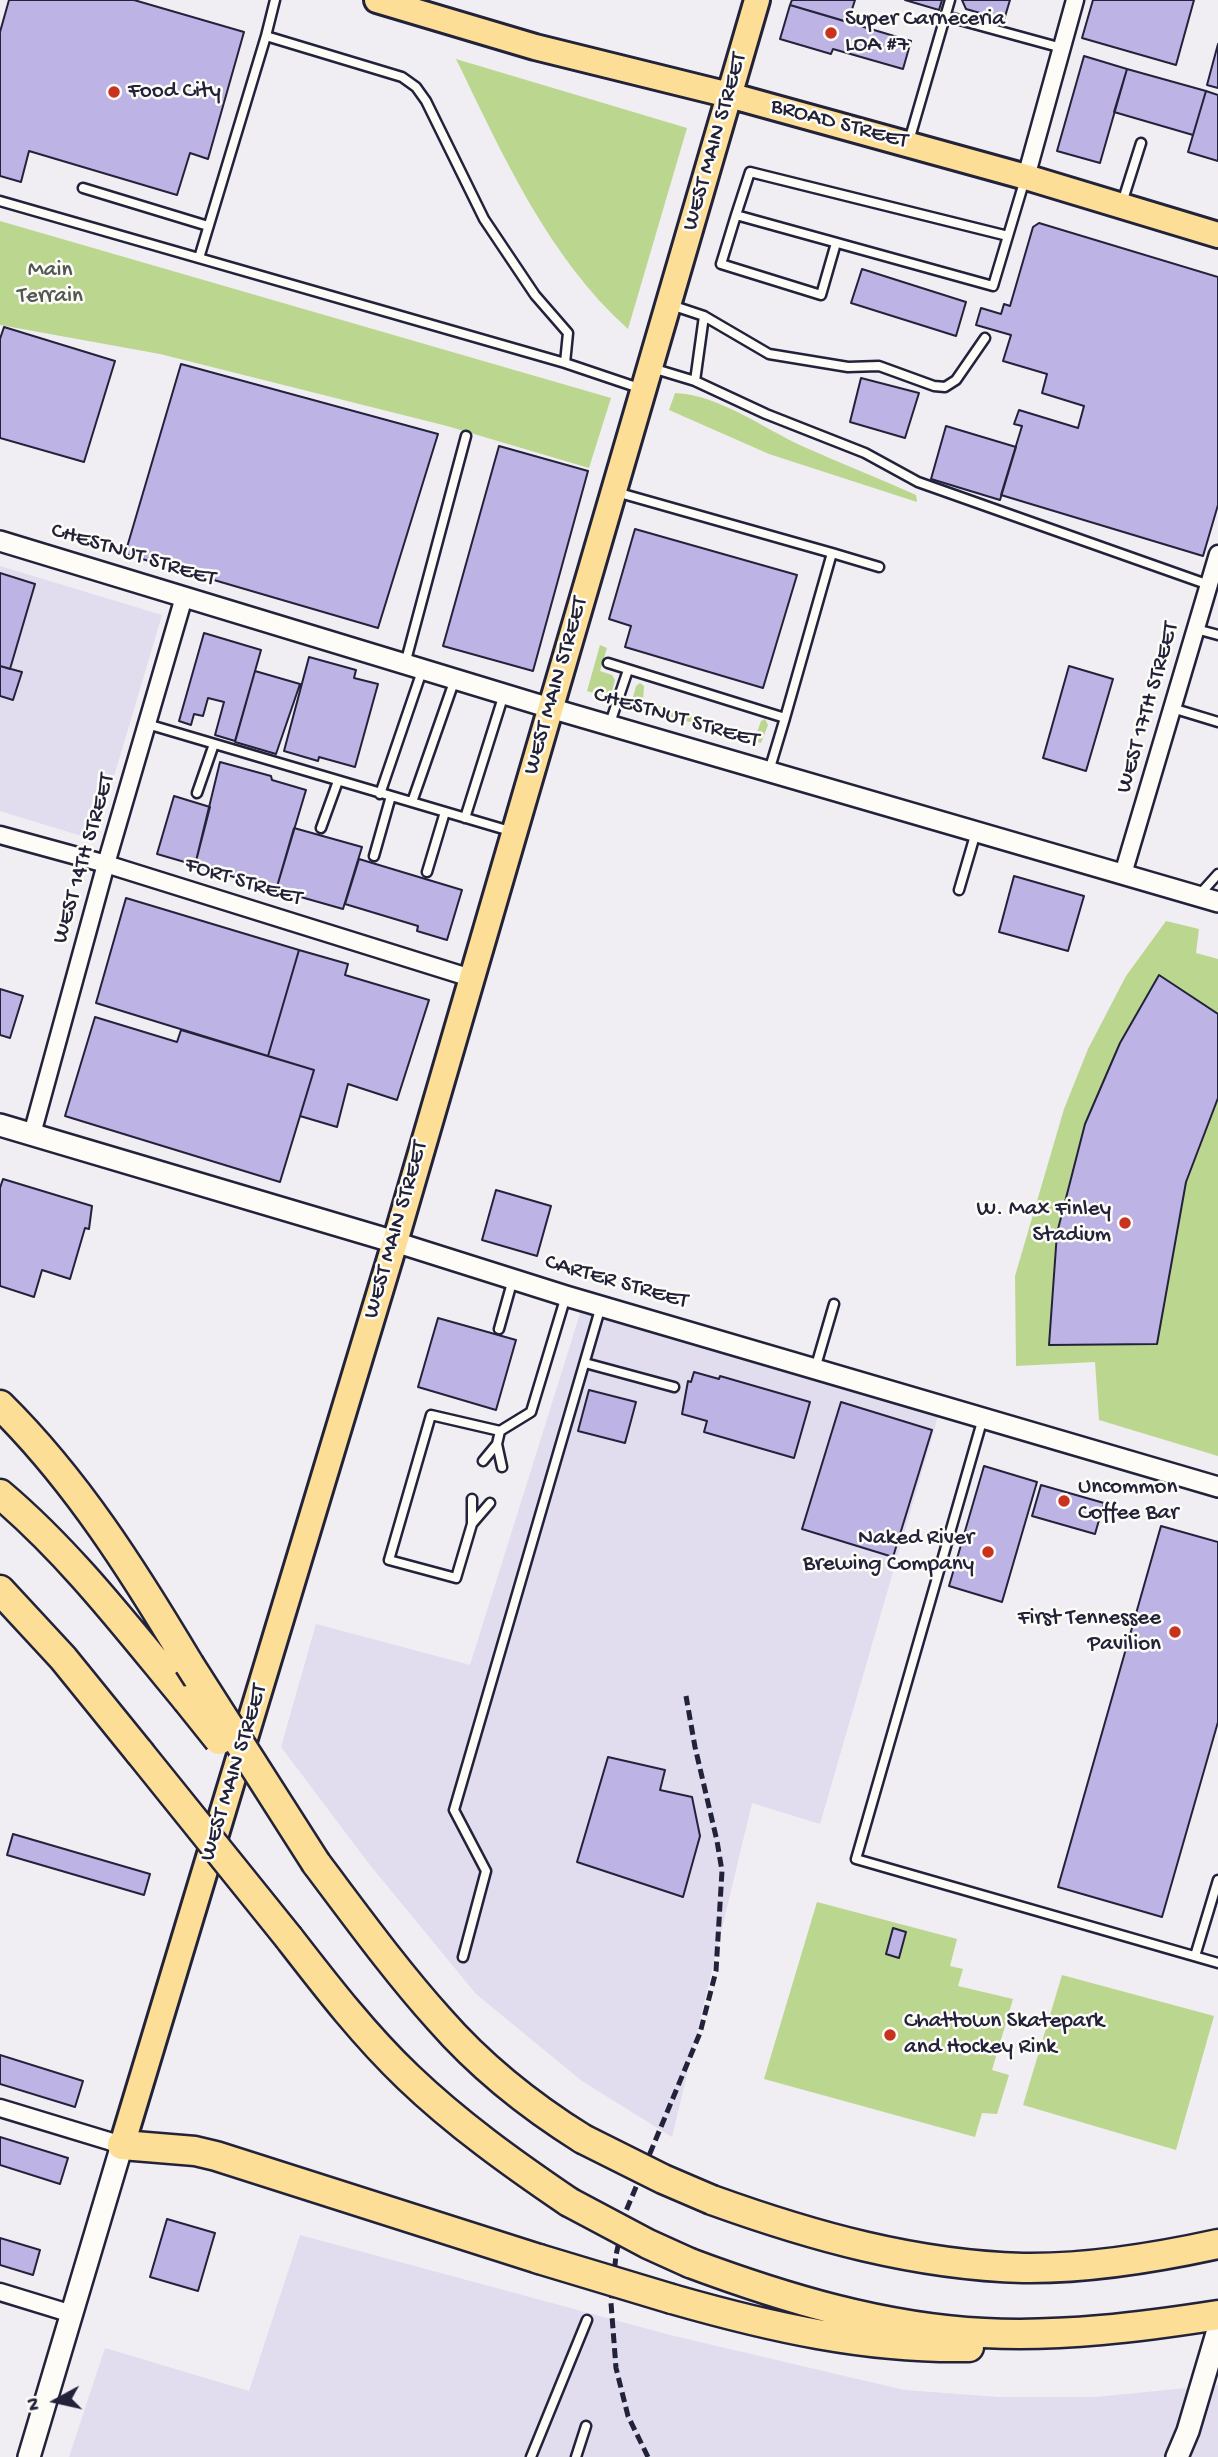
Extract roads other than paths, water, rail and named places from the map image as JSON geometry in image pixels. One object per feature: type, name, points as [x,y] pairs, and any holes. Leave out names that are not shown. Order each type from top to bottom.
[{"type":"highway","points":[[0,1405],[58,1468],[93,1514],[316,1863]]},
{"type":"highway","points":[[0,1494],[34,1522],[69,1560],[187,1700],[441,2021],[510,2087],[583,2139],[712,2200],[772,2222],[880,2251],[973,2265],[1024,2268],[1073,2266],[1180,2252],[1218,2244]]},
{"type":"highway","points":[[0,1590],[63,1658],[349,2015],[409,2078],[475,2134],[569,2202],[690,2263],[810,2303],[909,2325],[983,2333],[1087,2331]]},
{"type":"highway","points":[[122,2145],[195,2151],[216,2156],[672,2299],[806,2334],[894,2346],[985,2346],[1218,2315]]},
{"type":"main road","name":"BROAD STREET","points":[[377,0],[535,47],[729,95],[909,144],[1218,235]]},
{"type":"main road","name":"WEST MAIN STREET","points":[[29,2457],[394,1242],[757,0]]},
{"type":"main road","name":"CARTER STREET","points":[[0,1125],[394,1242]]},
{"type":"main road","points":[[1177,2457],[1216,2338]]},
{"type":"street","points":[[1026,177],[1075,0]]},
{"type":"street","name":"CHESTNUT STREET","points":[[0,541],[550,708],[1218,902]]},
{"type":"street","name":"WEST 17TH STREET","points":[[1123,874],[1215,570]]},
{"type":"street","name":"WEST 14TH STREET","points":[[32,1135],[106,864],[184,597]]},
{"type":"street","name":"FORT STREET","points":[[0,835],[106,864],[471,978]]},
{"type":"street","name":"CARTER STREET","points":[[394,1242],[566,1296],[1218,1487]]},
{"type":"street","points":[[0,2108],[122,2145]]},
{"type":"street","points":[[0,2292],[72,2314]]},
{"type":"lane","points":[[199,258],[275,0]]},
{"type":"lane","points":[[909,144],[950,0]]},
{"type":"lane","points":[[945,16],[1062,48]]},
{"type":"lane","points":[[266,36],[402,77],[416,87],[426,101],[484,219],[535,295],[568,333],[565,363]]},
{"type":"lane","points":[[1121,205],[1140,143]]},
{"type":"lane","points":[[836,243],[821,295],[721,264],[750,172],[1008,236]]},
{"type":"lane","points":[[736,215],[993,286],[1026,177]]},
{"type":"lane","points":[[83,188],[208,226]]},
{"type":"lane","points":[[0,201],[565,363],[646,378],[695,381],[766,414],[865,453],[918,482],[1215,570]]},
{"type":"lane","points":[[670,304],[704,316],[769,354],[848,368],[878,366],[934,386],[945,387],[956,380],[985,338]]},
{"type":"lane","points":[[695,381],[704,316]]},
{"type":"lane","points":[[380,794],[414,666],[466,436]]},
{"type":"lane","points":[[614,491],[879,567]]},
{"type":"lane","points":[[769,771],[832,553]]},
{"type":"lane","points":[[1196,629],[1218,635]]},
{"type":"lane","points":[[608,663],[785,718]]},
{"type":"lane","points":[[610,725],[628,670]]},
{"type":"lane","points":[[412,802],[455,679]]},
{"type":"lane","points":[[465,818],[505,694]]},
{"type":"lane","points":[[1172,708],[1218,722]]},
{"type":"lane","points":[[147,724],[514,832]]},
{"type":"lane","points":[[197,793],[214,744]]},
{"type":"lane","points":[[321,828],[338,780]]},
{"type":"lane","points":[[374,856],[391,796]]},
{"type":"lane","points":[[427,872],[445,812]]},
{"type":"lane","points":[[959,890],[976,832]]},
{"type":"lane","points":[[1198,896],[1218,874]]},
{"type":"lane","points":[[499,1329],[513,1279]]},
{"type":"lane","points":[[472,1499],[472,1524],[456,1578],[389,1560],[431,1415],[500,1431],[531,1412],[566,1296]]},
{"type":"lane","points":[[815,1369],[834,1304]]},
{"type":"lane","points":[[463,1957],[486,1871],[454,1810],[601,1306]]},
{"type":"lane","points":[[585,1363],[674,1388]]},
{"type":"lane","points":[[983,1418],[856,1859],[1218,1963]]},
{"type":"lane","points":[[500,1431],[497,1444],[502,1467]]},
{"type":"lane","points":[[483,1461],[497,1444]]},
{"type":"lane","points":[[472,1524],[490,1503]]},
{"type":"lane","points":[[1195,1956],[1218,1880]]},
{"type":"lane","points":[[531,2457],[587,2320]]},
{"type":"lane","points":[[576,2457],[586,2426]]},
{"type":"railway","points":[[648,2457],[628,2416],[616,2368],[611,2303],[616,2255],[626,2211],[700,2033],[716,1971],[722,1871],[686,1696]]},
{"type":"place","name":"Super Carneceria LOA #7","points":[[831,33]]},
{"type":"place","name":"Food City","points":[[114,92]]},
{"type":"place","name":"W. Max Finley Stadium","points":[[1125,1223]]},
{"type":"place","name":"Uncommon Coffee Bar","points":[[1064,1501]]},
{"type":"place","name":"Naked River Brewing Company","points":[[988,1552]]},
{"type":"place","name":"First Tennessee Pavilion","points":[[1175,1632]]},
{"type":"place","name":"Chattown Skatepark and Hockey Rink","points":[[890,2035]]},
{"type":"park label","name":"Main Terrain","points":[[50,284]]}]
